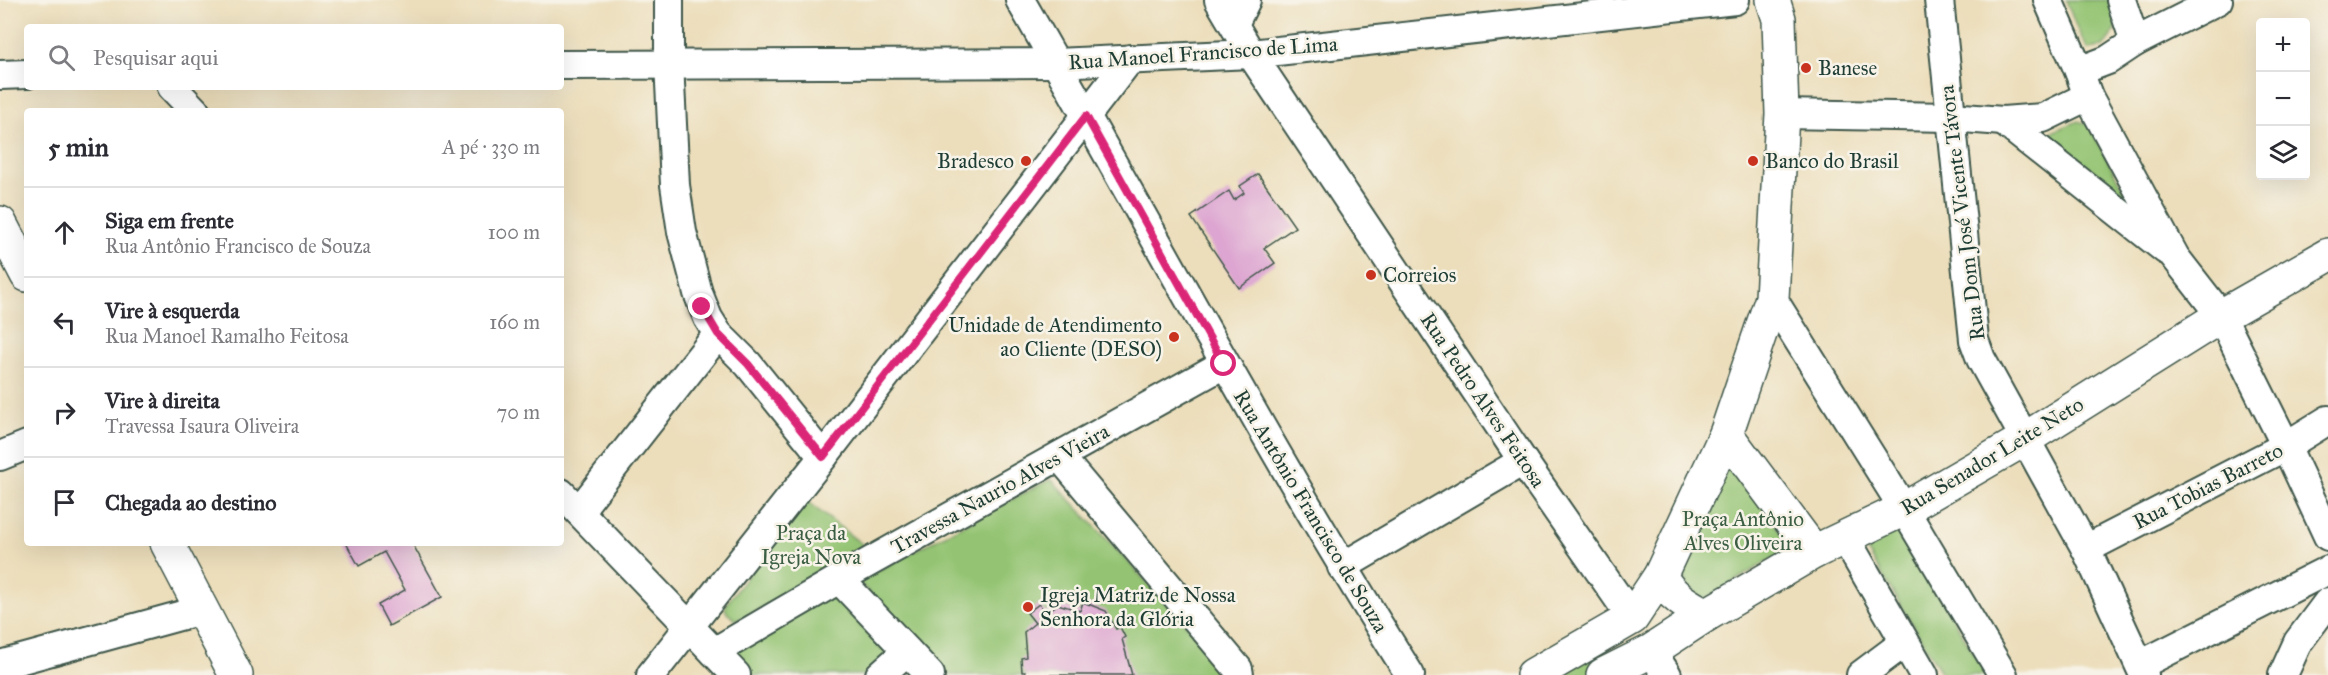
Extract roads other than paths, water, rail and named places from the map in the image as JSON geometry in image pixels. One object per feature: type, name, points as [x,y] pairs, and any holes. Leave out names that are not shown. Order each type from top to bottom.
[{"type":"main road","points":[[1533,675],[1632,618],[1660,576],[1726,434],[1772,298],[1782,114],[1777,6]]},
{"type":"main road","points":[[0,223],[24,269]]},
{"type":"main road","name":"Rua Senador Leite Neto","points":[[1604,675],[1659,663],[1706,615],[1814,552],[1904,509],[2025,439],[2221,316],[2328,255]]},
{"type":"main road","points":[[1726,434],[1814,552]]},
{"type":"main road","points":[[169,546],[236,675]]},
{"type":"main road","points":[[1660,576],[1678,599],[1706,615]]},
{"type":"street","points":[[669,0],[669,63],[675,185],[678,212],[698,293],[708,318],[718,334],[748,364],[823,457]]},
{"type":"street","name":"Rua Antônio Francisco de Souza","points":[[1020,0],[1224,364],[1342,567],[1410,675]]},
{"type":"street","name":"Rua Pedro Alves Feitosa","points":[[1219,0],[1240,12],[1251,54],[1523,461],[1632,618]]},
{"type":"street","name":"Rua Manoel Francisco de Lima","points":[[564,65],[1056,63],[1251,54],[1735,0]]},
{"type":"street","name":"Rua Dom José Vicente Távora","points":[[1939,0],[1974,340],[1981,359],[2086,549],[2142,670]]},
{"type":"street","points":[[2048,0],[2083,84],[2175,257],[2221,316],[2328,536]]},
{"type":"street","points":[[2121,0],[2135,42]]},
{"type":"street","points":[[1782,114],[1950,117],[2003,121],[2043,118],[2108,60],[2135,42],[2218,0]]},
{"type":"street","points":[[651,675],[823,457],[1130,59]]},
{"type":"street","points":[[0,75],[24,74]]},
{"type":"street","points":[[175,90],[192,108]]},
{"type":"street","points":[[2003,121],[2175,257]]},
{"type":"street","points":[[1772,298],[1904,509],[2003,675]]},
{"type":"street","points":[[718,334],[570,502],[736,675]]},
{"type":"street","name":"Travessa Naurio Alves Vieira","points":[[714,652],[839,579],[1224,364]]},
{"type":"street","name":"Rua Tobias Barreto","points":[[2086,549],[2286,446],[2328,420]]},
{"type":"street","points":[[0,456],[24,445]]},
{"type":"street","points":[[1060,456],[1238,669],[1239,675]]},
{"type":"street","points":[[1342,567],[1523,461]]},
{"type":"street","points":[[1844,536],[1924,675]]},
{"type":"street","points":[[2142,670],[2328,570]]},
{"type":"street","points":[[839,579],[930,675]]},
{"type":"street","points":[[2283,675],[2298,642],[2328,602]]},
{"type":"street","points":[[19,666],[201,610]]},
{"type":"street","points":[[1861,675],[1905,642]]},
{"type":"street","points":[[880,675],[907,651]]},
{"type":"place","name":"Banese","points":[[1806,68]]},
{"type":"place","name":"Bradesco","points":[[1026,161]]},
{"type":"place","name":"Banco do Brasil","points":[[1753,161]]},
{"type":"place","name":"Correios","points":[[1371,275]]},
{"type":"place","name":"Unidade de Atendimento ao Cliente (DESO)","points":[[1174,337]]},
{"type":"place","name":"Igreja Matriz de Nossa Senhora da Glória","points":[[1028,607]]},
{"type":"park label","name":"Praça Antônio Alves Oliveira","points":[[1743,531]]},
{"type":"park label","name":"Praça da Igreja Nova","points":[[811,545]]}]
